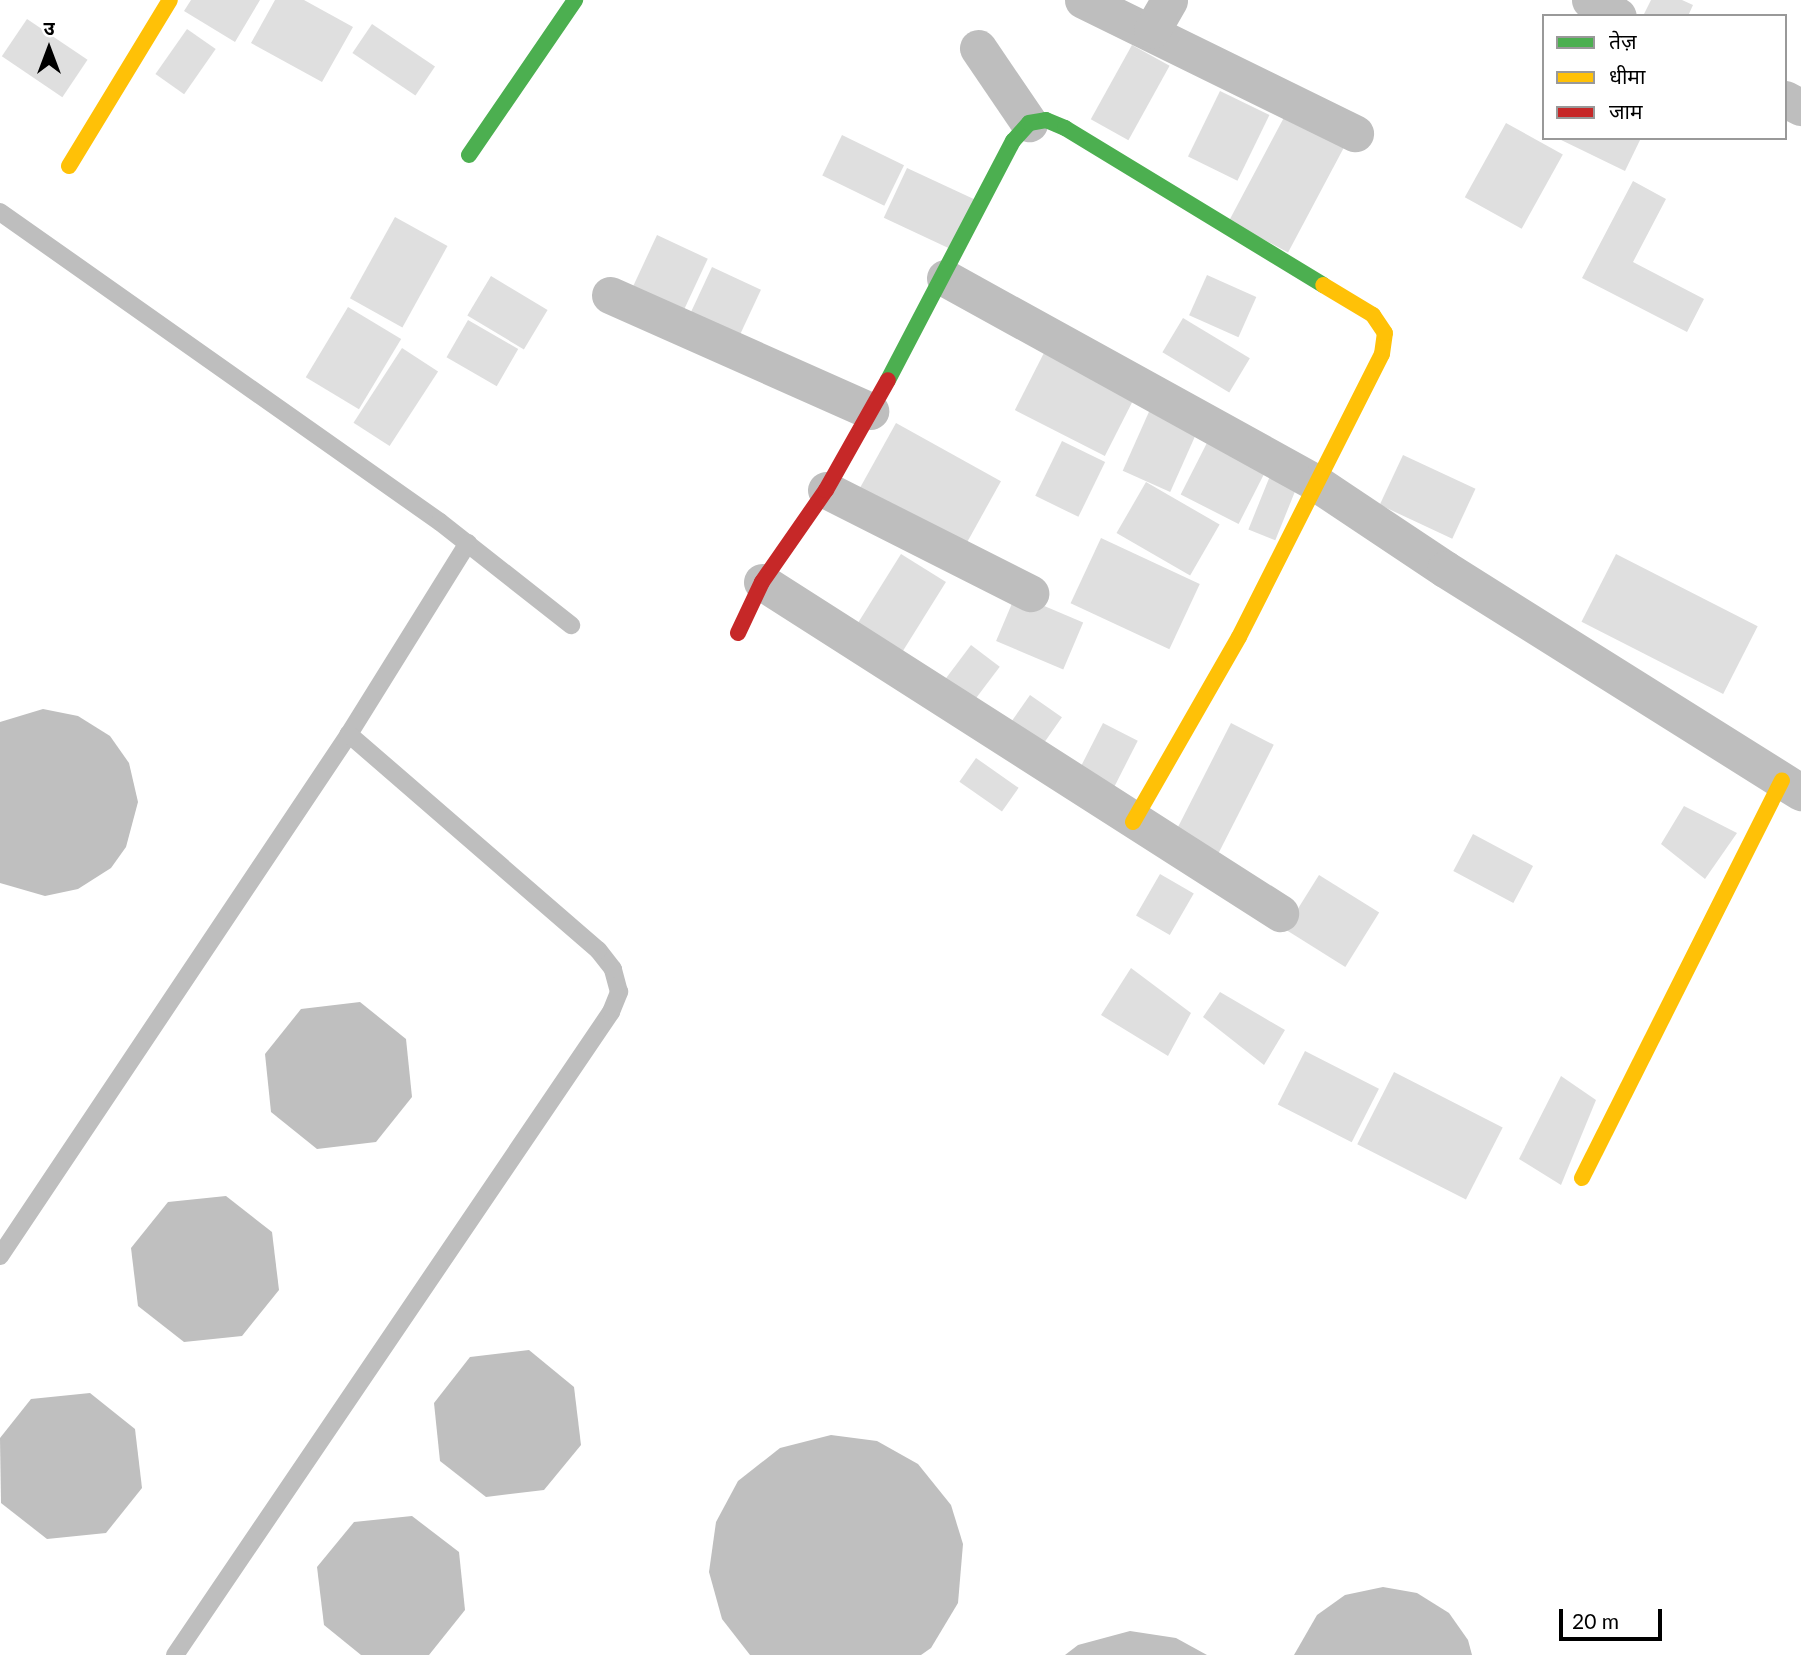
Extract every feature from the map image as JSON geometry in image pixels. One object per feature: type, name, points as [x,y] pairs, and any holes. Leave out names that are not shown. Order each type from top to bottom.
[{"type":"street","points":[[69,166],[170,0]]},
{"type":"street","points":[[469,155],[575,0]]},
{"type":"street","points":[[1083,0],[1109,16],[1161,15],[1354,133]]},
{"type":"street","points":[[1590,0],[1614,14]]},
{"type":"street","points":[[978,48],[1029,123]]},
{"type":"street","points":[[738,632],[762,582],[826,490],[945,278],[1013,141],[1029,123],[1046,120],[1065,128],[1373,315],[1385,333],[1382,354],[1239,636],[1133,822]]},
{"type":"street","points":[[945,278],[1316,483],[1444,569],[1792,787],[1582,1178]]},
{"type":"street","points":[[610,295],[870,411]]},
{"type":"street","points":[[826,490],[1030,593]]},
{"type":"street","points":[[762,582],[1133,822],[1280,913]]},
{"type":"lane","points":[[0,212],[468,543],[571,625]]},
{"type":"lane","points":[[0,1256],[349,734],[468,543]]},
{"type":"lane","points":[[175,1655],[611,1013],[619,992],[613,969],[598,950],[349,734]]},
{"type":"shaded area","points":[[43,709],[78,716],[110,736],[129,763],[138,802],[126,847],[111,868],[78,889],[45,896],[0,883],[0,722]]},
{"type":"shaded area","points":[[360,1002],[406,1039],[412,1097],[376,1142],[317,1149],[271,1112],[265,1054],[301,1009]]},
{"type":"shaded area","points":[[226,1196],[272,1232],[279,1290],[242,1336],[184,1342],[138,1306],[131,1248],[168,1202]]},
{"type":"shaded area","points":[[529,1350],[574,1387],[581,1445],[544,1490],[486,1497],[440,1461],[434,1403],[470,1357]]},
{"type":"shaded area","points":[[90,1393],[135,1429],[142,1488],[106,1533],[47,1539],[1,1503],[0,1438],[31,1399]]},
{"type":"shaded area","points":[[831,1435],[877,1441],[918,1464],[951,1505],[963,1544],[958,1603],[931,1648],[921,1655],[750,1655],[722,1619],[709,1572],[716,1522],[738,1481],[780,1448]]},
{"type":"shaded area","points":[[412,1516],[459,1552],[465,1610],[429,1655],[361,1655],[324,1625],[317,1567],[354,1522]]},
{"type":"shaded area","points":[[1383,1587],[1417,1593],[1449,1613],[1468,1640],[1472,1655],[1294,1655],[1317,1615],[1345,1595]]},
{"type":"shaded area","points":[[1130,1631],[1176,1638],[1207,1655],[1065,1655],[1078,1645]]},
{"type":"building","points":[[191,0],[260,0],[235,42],[184,11]]},
{"type":"building","points":[[275,0],[304,0],[353,27],[322,82],[251,43]]},
{"type":"building","points":[[1651,0],[1682,0],[1693,5],[1689,14],[1644,14]]},
{"type":"building","points":[[27,19],[88,60],[62,97],[2,56]]},
{"type":"building","points":[[372,24],[435,66],[415,96],[352,53]]},
{"type":"building","points":[[187,29],[216,49],[184,94],[155,74]]},
{"type":"building","points":[[1132,45],[1170,66],[1128,140],[1091,119]]},
{"type":"building","points":[[1220,91],[1269,115],[1237,181],[1188,157]]},
{"type":"building","points":[[1289,108],[1348,139],[1288,252],[1229,221]]},
{"type":"building","points":[[1506,123],[1563,155],[1522,229],[1465,197]]},
{"type":"building","points":[[842,135],[904,165],[884,206],[822,175]]},
{"type":"building","points":[[1561,140],[1640,140],[1625,171]]},
{"type":"building","points":[[907,168],[976,200],[953,250],[884,218]]},
{"type":"building","points":[[1633,181],[1666,199],[1633,262],[1704,299],[1687,332],[1582,278]]},
{"type":"building","points":[[395,217],[447,246],[402,327],[350,298]]},
{"type":"building","points":[[657,235],[708,259],[679,319],[629,296]]},
{"type":"building","points":[[712,267],[761,290],[735,345],[686,322]]},
{"type":"building","points":[[1207,275],[1256,297],[1238,337],[1189,315]]},
{"type":"building","points":[[491,276],[548,310],[524,349],[467,315]]},
{"type":"building","points":[[348,307],[401,339],[359,409],[306,377]]},
{"type":"building","points":[[1183,318],[1250,358],[1229,392],[1162,352]]},
{"type":"building","points":[[468,320],[518,349],[497,386],[446,357]]},
{"type":"building","points":[[1048,345],[1138,391],[1105,456],[1015,410]]},
{"type":"building","points":[[402,348],[438,371],[390,446],[354,423]]},
{"type":"building","points":[[1152,405],[1200,426],[1170,492],[1123,471]]},
{"type":"building","points":[[896,423],[1001,481],[963,550],[858,492]]},
{"type":"building","points":[[1212,433],[1270,463],[1239,524],[1181,494]]},
{"type":"building","points":[[1062,441],[1105,462],[1078,517],[1035,496]]},
{"type":"building","points":[[1403,455],[1476,489],[1452,539],[1380,505]]},
{"type":"building","points":[[1272,471],[1299,482],[1275,540],[1248,529]]},
{"type":"building","points":[[1146,482],[1220,524],[1190,576],[1116,533]]},
{"type":"building","points":[[1101,538],[1200,584],[1169,649],[1071,603]]},
{"type":"building","points":[[901,554],[946,582],[898,659],[853,631]]},
{"type":"building","points":[[1616,554],[1758,626],[1723,694],[1581,622]]},
{"type":"building","points":[[1016,594],[1083,623],[1063,669],[996,641]]},
{"type":"building","points":[[971,645],[1000,667],[967,710],[939,688]]},
{"type":"building","points":[[1030,695],[1062,717],[1037,753],[1005,730]]},
{"type":"building","points":[[1103,723],[1138,741],[1114,788],[1079,770]]},
{"type":"building","points":[[1231,723],[1274,745],[1214,862],[1172,840]]},
{"type":"building","points":[[976,758],[1019,788],[1002,812],[959,782]]},
{"type":"building","points":[[1684,806],[1737,833],[1705,879],[1661,844]]},
{"type":"building","points":[[1473,834],[1533,866],[1513,903],[1453,871]]},
{"type":"building","points":[[1160,874],[1194,894],[1170,935],[1136,916]]},
{"type":"building","points":[[1319,875],[1379,913],[1345,967],[1285,929]]},
{"type":"building","points":[[1131,968],[1191,1013],[1168,1056],[1101,1015]]},
{"type":"building","points":[[1220,992],[1285,1030],[1264,1065],[1203,1017]]},
{"type":"building","points":[[1305,1051],[1379,1089],[1352,1142],[1278,1104]]},
{"type":"building","points":[[1394,1072],[1503,1127],[1466,1200],[1357,1144]]},
{"type":"building","points":[[1561,1076],[1596,1100],[1561,1185],[1519,1159]]},
{"type":"traffic: fast","points":[[469,155],[575,0]]},
{"type":"traffic: fast","points":[[888,380],[1013,141],[1029,123],[1046,120],[1065,128],[1323,285]]},
{"type":"traffic: slow","points":[[69,166],[170,0]]},
{"type":"traffic: slow","points":[[1133,822],[1239,637],[1382,354],[1385,333],[1373,315],[1323,285]]},
{"type":"traffic: slow","points":[[1582,1178],[1782,781]]},
{"type":"traffic: jam","points":[[738,633],[762,582],[826,490],[888,380]]}]
